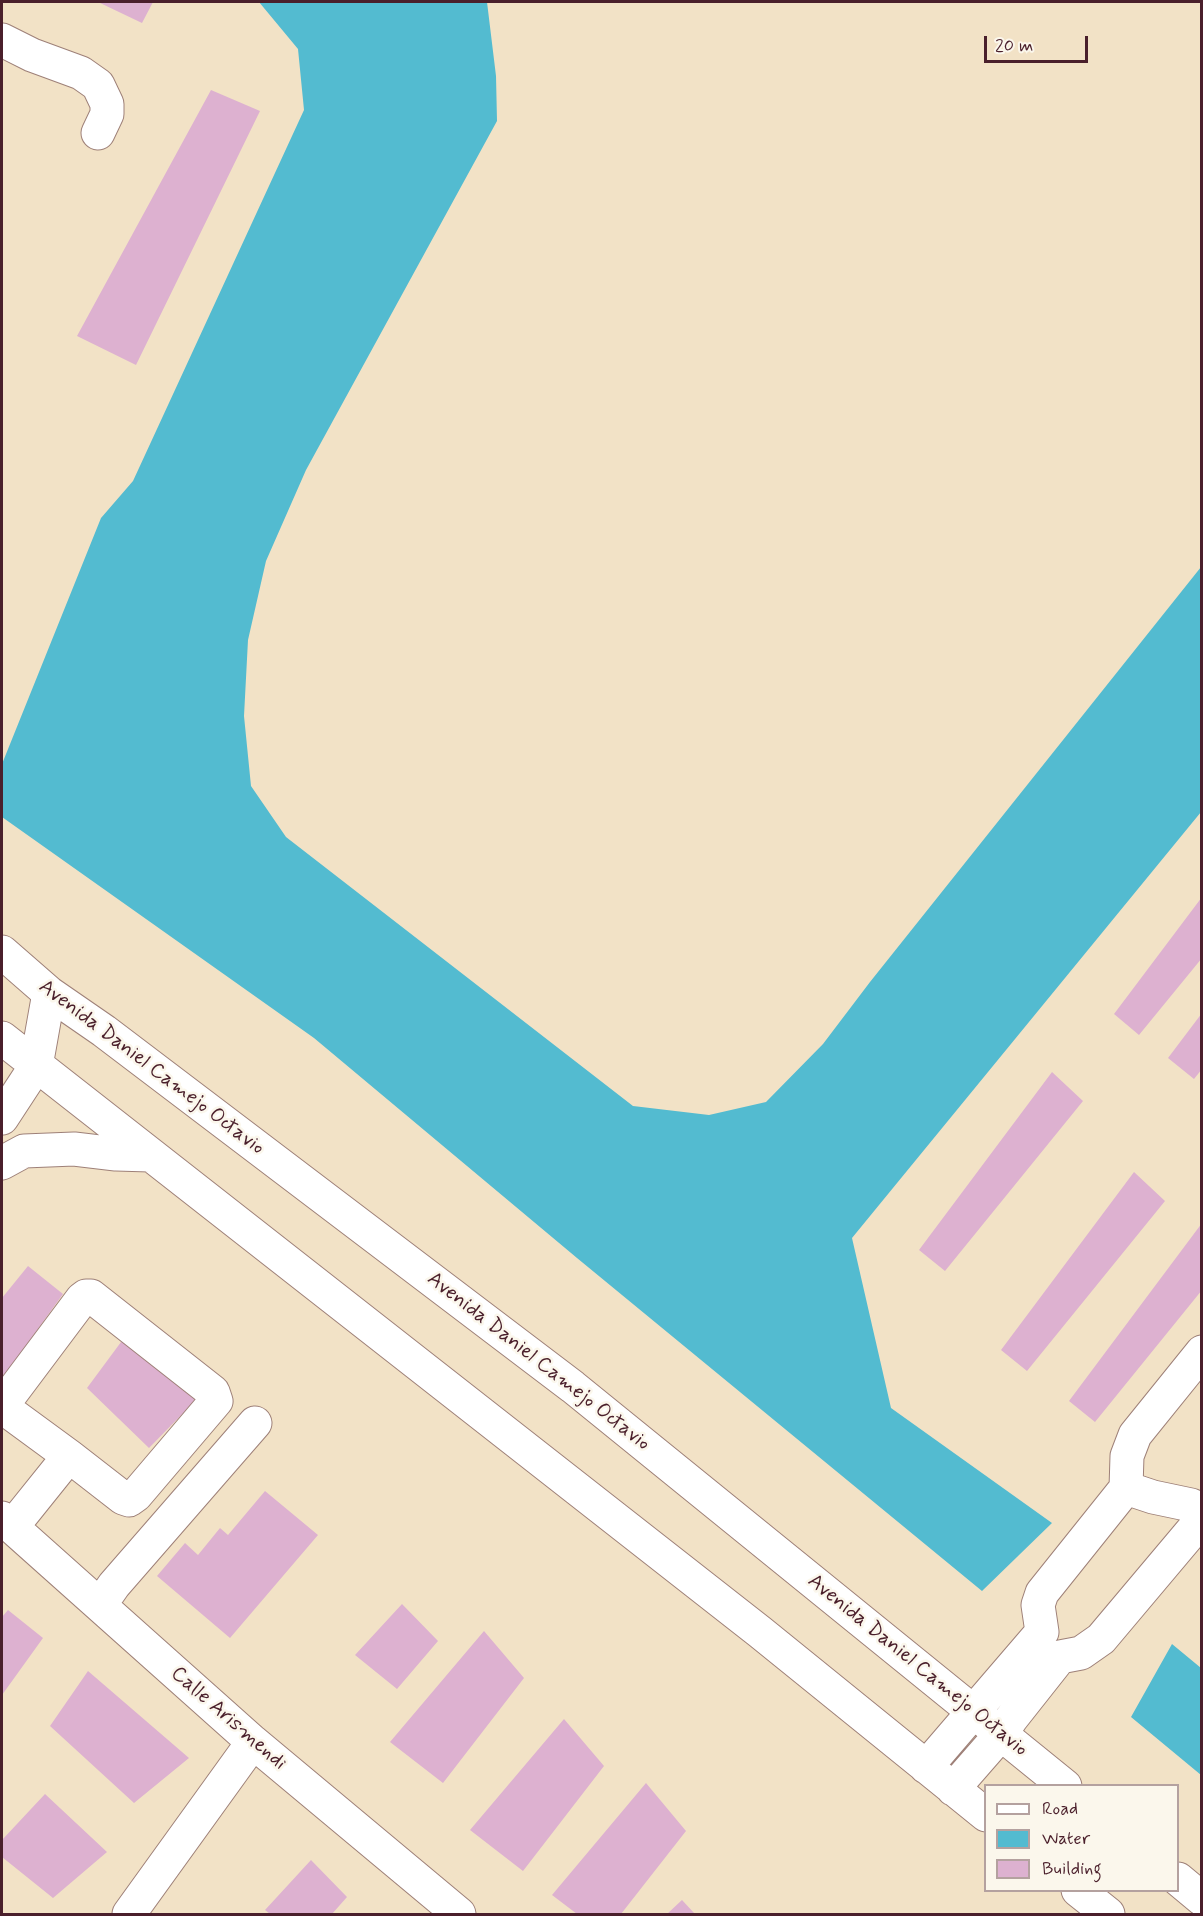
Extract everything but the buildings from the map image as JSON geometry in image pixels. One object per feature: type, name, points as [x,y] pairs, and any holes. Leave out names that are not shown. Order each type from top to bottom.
[{"type":"street","points":[[2,40],[33,55],[81,73],[98,85],[107,104],[107,114],[98,133]]},
{"type":"street","name":"Avenida Daniel Camejo Octavio","points":[[2,952],[49,993],[113,1038],[573,1387],[1064,1784]]},
{"type":"street","points":[[49,993],[2,1037],[36,1066],[760,1632],[984,1813]]},
{"type":"street","points":[[2,1118],[36,1066],[49,993]]},
{"type":"street","points":[[2,1163],[24,1151],[74,1149],[150,1155]]},
{"type":"street","points":[[92,1296],[213,1392],[216,1401],[136,1495],[129,1500],[123,1498],[69,1456],[9,1412],[5,1406],[7,1399],[82,1299],[92,1296]]},
{"type":"street","points":[[926,1767],[1042,1632],[1038,1605],[1042,1593],[1126,1488],[1127,1456],[1135,1435],[1202,1352]]},
{"type":"street","points":[[99,1605],[255,1423]]},
{"type":"street","points":[[7,1522],[69,1456]]},
{"type":"street","points":[[1126,1488],[1202,1510]]},
{"type":"street","points":[[953,1789],[1002,1734],[1011,1719],[1060,1657],[1081,1653],[1101,1639],[1202,1519]]},
{"type":"street","name":"Calle Arismendi","points":[[7,1522],[254,1742],[459,1914]]},
{"type":"street","points":[[129,1914],[254,1742]]},
{"type":"street","points":[[1179,1880],[1202,1899]]},
{"type":"street","points":[[1080,1892],[1108,1914]]},
{"type":"water","points":[[259,2],[487,2],[496,76],[497,121],[306,470],[266,561],[248,640],[244,716],[251,786],[286,837],[633,1106],[709,1115],[766,1102],[823,1044],[1201,567],[1201,812],[852,1238],[891,1408],[1052,1523],[982,1591],[314,1038],[2,817],[2,764],[101,518],[133,481],[304,110],[298,49]]},
{"type":"water","points":[[1172,1644],[1201,1668],[1201,1775],[1131,1717]]}]
